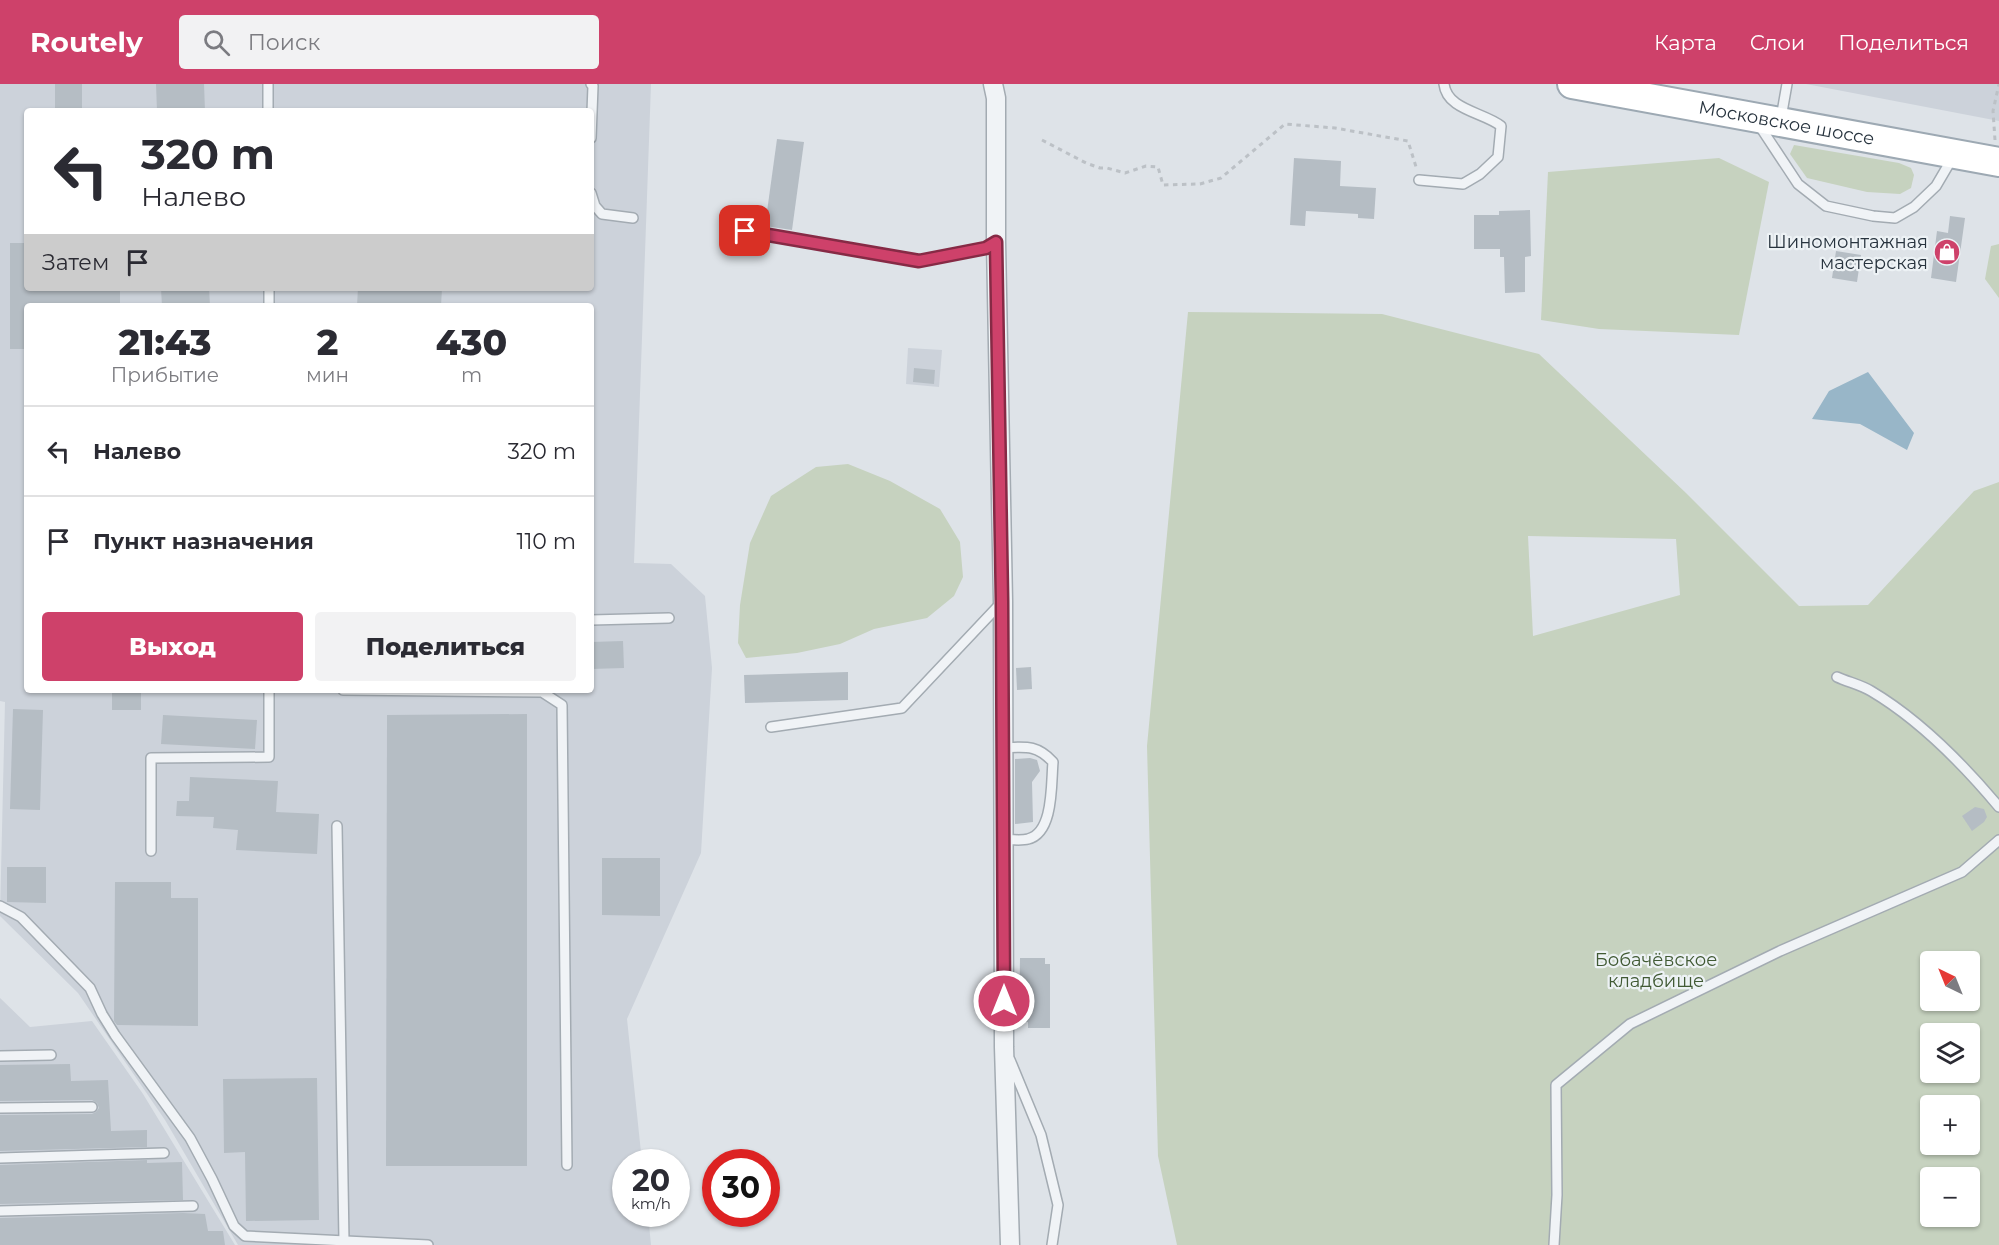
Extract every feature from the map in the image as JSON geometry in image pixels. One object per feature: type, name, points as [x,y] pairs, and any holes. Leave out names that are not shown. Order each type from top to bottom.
[{"type":"main road","name":"Московское шоссе","points":[[1573,84],[1955,154],[1997,151]]},
{"type":"street","points":[[993,84],[996,98],[1002,601],[1004,1047],[1010,1245]]},
{"type":"lane","points":[[268,84],[268,108]]},
{"type":"lane","points":[[591,84],[593,86],[592,108]]},
{"type":"lane","points":[[1419,180],[1463,184],[1480,174],[1498,157],[1501,126],[1455,104],[1445,92],[1444,84]]},
{"type":"lane","points":[[1786,84],[1767,121],[1798,184],[1826,206],[1895,218],[1914,207],[1936,186],[1955,154]]},
{"type":"lane","points":[[594,203],[602,214],[633,218]]},
{"type":"lane","points":[[745,231],[919,261],[986,248],[996,242]]},
{"type":"lane","points":[[771,727],[902,708],[1002,601]]},
{"type":"lane","points":[[594,620],[669,618]]},
{"type":"lane","points":[[1836,677],[1870,690],[1912,721],[1972,775],[1999,807]]},
{"type":"lane","points":[[151,851],[151,758],[269,757],[269,693]]},
{"type":"lane","points":[[544,693],[562,705],[567,1165]]},
{"type":"lane","points":[[1002,748],[1031,746],[1047,755],[1053,762],[1048,816],[1041,831],[1029,839],[1004,840]]},
{"type":"lane","points":[[337,826],[344,1241]]},
{"type":"lane","points":[[1554,1245],[1557,1194],[1556,1085],[1630,1024],[1780,951],[1962,872],[1999,840]]},
{"type":"lane","points":[[0,906],[21,917],[90,988],[115,1035],[190,1138],[234,1226],[245,1236],[428,1245]]},
{"type":"lane","points":[[1004,1047],[1041,1135],[1056,1195],[1058,1205],[1052,1245]]},
{"type":"lane","points":[[0,1056],[51,1055]]},
{"type":"lane","points":[[0,1108],[92,1107]]},
{"type":"lane","points":[[0,1158],[164,1153]]},
{"type":"lane","points":[[0,1211],[193,1206]]},
{"type":"path","points":[[1997,151],[1993,111],[1999,84]]},
{"type":"path","points":[[1042,140],[1100,168],[1125,173],[1146,166],[1158,167],[1163,184],[1200,184],[1221,178],[1285,123],[1335,128],[1408,141],[1419,180]]},
{"type":"shaded area","points":[[0,84],[651,84],[634,563],[671,564],[705,596],[712,668],[701,853],[627,1019],[641,1149],[612,1149],[612,1227],[649,1227],[651,1245],[238,1245],[165,1120],[78,993],[0,916],[5,702],[0,701]]},
{"type":"shaded area","points":[[1806,84],[1999,84],[1999,121]]},
{"type":"shaded area","points":[[908,348],[942,350],[939,387],[906,384]]},
{"type":"shaded area","points":[[0,998],[30,1027],[92,1021],[143,1094],[235,1245],[0,1245]]},
{"type":"green space","points":[[1794,145],[1899,163],[1911,168],[1914,175],[1911,188],[1900,194],[1867,192],[1807,178],[1790,154]]},
{"type":"green space","points":[[1719,158],[1769,182],[1739,335],[1599,329],[1541,320],[1548,172]]},
{"type":"green space","points":[[1999,244],[1999,298],[1985,279],[1991,246]]},
{"type":"green space","name":"Бобачёвское кладбище","points":[[1188,312],[1382,314],[1539,354],[1686,493],[1799,606],[1868,605],[1974,491],[1999,482],[1999,1245],[1177,1245],[1158,1156],[1147,746]],"holes":[[[1528,536],[1676,539],[1680,595],[1533,636]]]},
{"type":"green space","points":[[848,464],[890,481],[940,509],[960,542],[963,577],[954,596],[927,618],[874,629],[840,644],[797,653],[746,658],[738,643],[740,605],[750,543],[771,496],[816,467]]},
{"type":"water","points":[[1868,372],[1914,433],[1907,450],[1860,424],[1812,419],[1829,391]]},
{"type":"building","points":[[55,84],[82,84],[82,108],[55,108]]},
{"type":"building","points":[[156,84],[204,84],[205,108],[157,108]]},
{"type":"building","points":[[777,139],[804,142],[792,230],[765,226]]},
{"type":"building","points":[[1294,158],[1341,161],[1340,186],[1376,188],[1374,219],[1358,218],[1358,214],[1306,211],[1305,226],[1290,225]]},
{"type":"building","points":[[1530,210],[1531,256],[1525,257],[1525,292],[1505,293],[1504,257],[1500,257],[1500,249],[1474,249],[1474,215],[1499,215],[1499,211]]},
{"type":"building","points":[[1950,216],[1965,218],[1956,282],[1931,278],[1937,231],[1948,233]]},
{"type":"building","points":[[10,243],[24,243],[24,291],[120,291],[120,303],[24,303],[24,349],[10,349]]},
{"type":"building","points":[[1836,251],[1861,255],[1857,282],[1832,278]]},
{"type":"building","points":[[161,291],[209,291],[210,303],[162,303]]},
{"type":"building","points":[[358,291],[442,291],[441,303],[357,303]]},
{"type":"building","points":[[914,368],[935,370],[934,384],[913,382]]},
{"type":"building","points":[[623,641],[624,668],[594,669],[594,642]]},
{"type":"building","points":[[1031,667],[1032,689],[1017,690],[1016,668]]},
{"type":"building","points":[[848,672],[848,700],[745,703],[744,675]]},
{"type":"building","points":[[112,693],[141,693],[141,710],[112,710]]},
{"type":"building","points":[[13,709],[43,710],[40,810],[10,809]]},
{"type":"building","points":[[527,714],[527,1166],[386,1166],[387,715]]},
{"type":"building","points":[[163,715],[257,720],[255,749],[161,744]]},
{"type":"building","points":[[1015,759],[1037,760],[1040,771],[1032,782],[1033,822],[1015,824]]},
{"type":"building","points":[[190,777],[278,781],[276,812],[319,814],[317,854],[236,850],[238,830],[213,828],[214,817],[176,816],[177,801],[189,801]]},
{"type":"building","points":[[1975,807],[1984,809],[1987,817],[1972,831],[1962,816]]},
{"type":"building","points":[[602,858],[660,858],[660,916],[602,915]]},
{"type":"building","points":[[7,867],[46,867],[46,903],[7,902]]},
{"type":"building","points":[[115,882],[171,882],[171,898],[198,898],[198,1026],[117,1025],[114,1021]]},
{"type":"building","points":[[1020,958],[1045,958],[1045,964],[1050,964],[1050,1028],[1028,1028],[1028,1022],[1019,1022]]},
{"type":"building","points":[[70,1064],[71,1081],[108,1080],[111,1131],[147,1130],[147,1147],[0,1151],[0,1115],[92,1114],[99,1108],[92,1100],[0,1101],[0,1065]]},
{"type":"building","points":[[317,1078],[319,1220],[246,1221],[245,1152],[224,1153],[223,1079]]},
{"type":"building","points":[[147,1160],[147,1163],[182,1162],[183,1200],[0,1204],[0,1165]]},
{"type":"building","points":[[205,1214],[208,1231],[223,1231],[225,1245],[0,1245],[0,1218]]},
{"type":"place","name":"Шиномонтажная мастерская","points":[[1947,252]]},
{"type":"route","points":[[745,231],[919,261],[986,248],[996,242],[1002,601],[1004,1001]]}]
